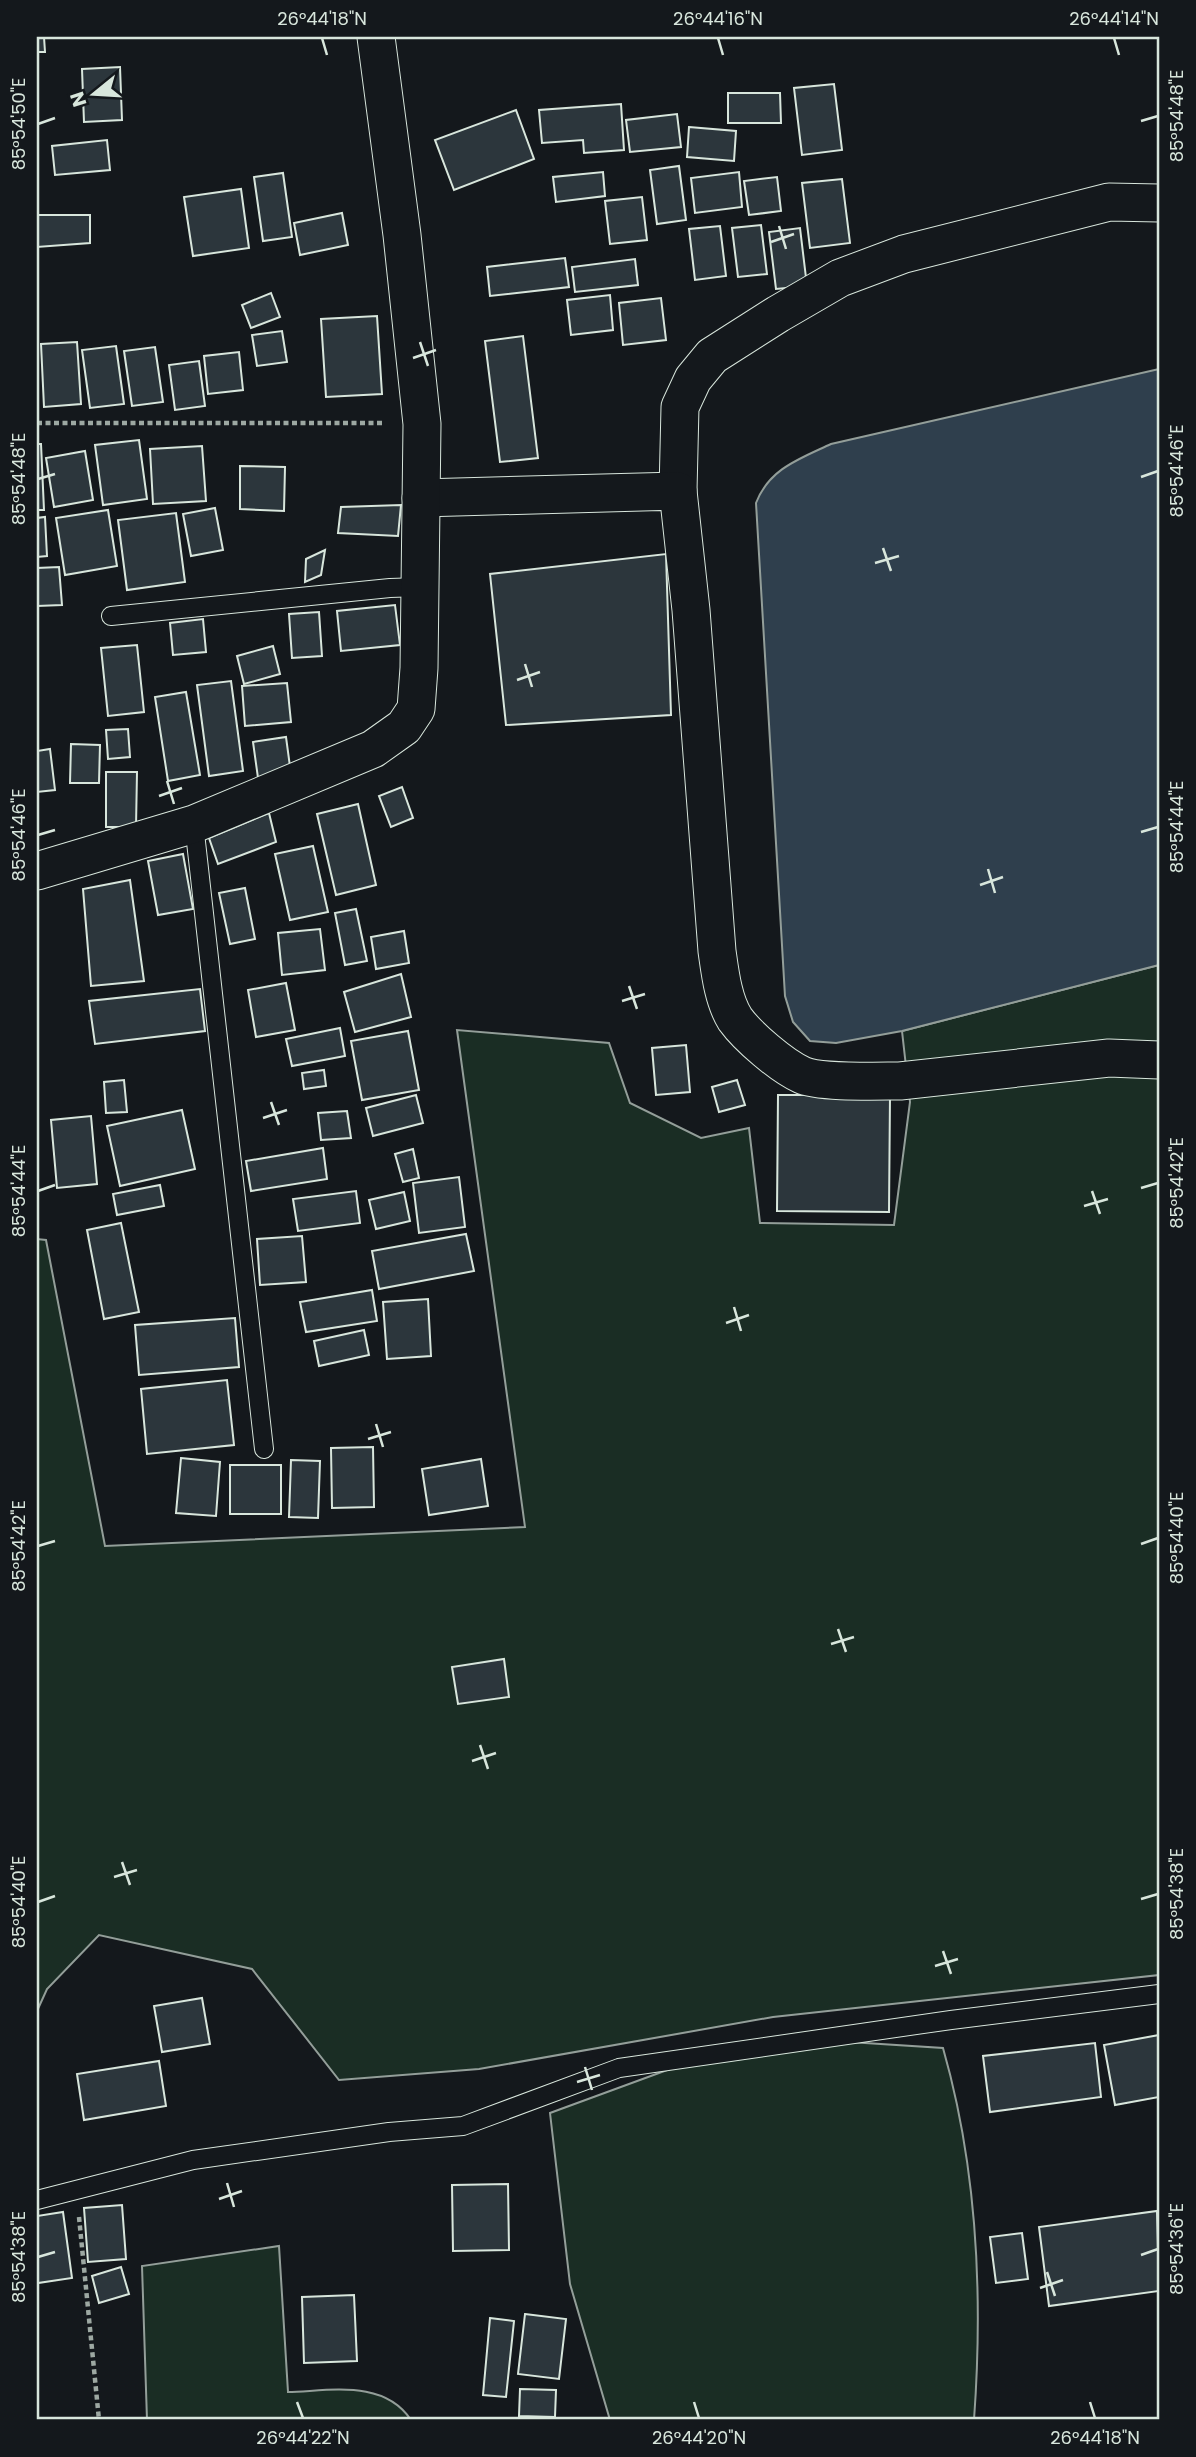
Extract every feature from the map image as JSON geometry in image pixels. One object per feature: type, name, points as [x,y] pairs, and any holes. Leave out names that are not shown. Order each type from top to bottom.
[{"type":"street","points":[[37,871],[194,824],[373,749],[404,727],[416,709],[422,424],[402,235],[376,37]]},
{"type":"street","points":[[1159,203],[1109,202],[904,254],[840,278],[778,314],[712,356],[693,379],[680,407],[678,491],[691,610],[717,951],[723,985],[735,1018],[774,1056],[804,1076],[900,1081],[1108,1058],[1159,1060]]},
{"type":"street","points":[[421,498],[678,491]]},
{"type":"lane","points":[[111,616],[420,587]]},
{"type":"lane","points":[[194,824],[264,1449]]},
{"type":"lane","points":[[37,2200],[193,2160],[389,2132],[463,2126],[619,2068],[951,2020],[1159,1994]]},
{"type":"path","points":[[37,423],[422,424]]},
{"type":"path","points":[[76,2189],[99,2420]]},
{"type":"green space","points":[[1159,965],[1159,1975],[773,2017],[479,2069],[339,2080],[252,1969],[99,1935],[47,1989],[37,2011],[37,1239],[46,1240],[105,1546],[525,1527],[457,1030],[609,1043],[630,1103],[701,1138],[749,1128],[760,1223],[894,1225],[910,1102],[902,1031]]},
{"type":"green space","points":[[818,2040],[943,2048],[963,2139],[975,2232],[978,2327],[974,2420],[610,2420],[570,2284],[550,2113],[708,2055]]},
{"type":"green space","points":[[279,2246],[288,2392],[355,2390],[371,2393],[400,2407],[411,2420],[147,2420],[142,2266]]},
{"type":"water","points":[[1159,369],[1159,965],[902,1031],[836,1043],[810,1041],[793,1022],[785,996],[756,503],[762,491],[786,466],[831,444]]},
{"type":"building","points":[[37,37],[44,37],[45,52],[37,52]]},
{"type":"building","points":[[120,67],[122,120],[84,122],[82,69]]},
{"type":"building","points":[[834,84],[842,150],[802,155],[794,88]]},
{"type":"building","points":[[728,93],[780,93],[781,123],[728,123]]},
{"type":"building","points":[[621,104],[624,150],[584,153],[583,140],[542,143],[539,110]]},
{"type":"building","points":[[516,110],[534,159],[454,190],[435,140]]},
{"type":"building","points":[[677,114],[681,147],[630,152],[626,120]]},
{"type":"building","points":[[689,127],[736,131],[734,161],[687,157]]},
{"type":"building","points":[[107,140],[110,170],[55,175],[52,146]]},
{"type":"building","points":[[679,166],[686,220],[657,224],[650,170]]},
{"type":"building","points":[[603,172],[605,196],[556,202],[553,177]]},
{"type":"building","points":[[739,172],[742,207],[695,213],[691,178]]},
{"type":"building","points":[[283,173],[292,237],[263,241],[254,177]]},
{"type":"building","points":[[777,177],[781,211],[749,215],[744,181]]},
{"type":"building","points":[[842,179],[850,243],[810,248],[802,183]]},
{"type":"building","points":[[241,189],[249,248],[193,256],[184,197]]},
{"type":"building","points":[[642,197],[647,240],[610,244],[605,201]]},
{"type":"building","points":[[342,213],[348,245],[300,255],[294,223]]},
{"type":"building","points":[[37,215],[90,215],[90,243],[37,247]]},
{"type":"building","points":[[761,225],[767,274],[738,277],[732,228]]},
{"type":"building","points":[[720,226],[726,276],[695,280],[689,229]]},
{"type":"building","points":[[800,228],[807,286],[776,289],[769,232]]},
{"type":"building","points":[[565,258],[569,287],[490,296],[487,267]]},
{"type":"building","points":[[635,259],[638,285],[575,292],[572,267]]},
{"type":"building","points":[[271,293],[280,317],[251,328],[242,305]]},
{"type":"building","points":[[610,295],[613,330],[571,335],[567,300]]},
{"type":"building","points":[[661,298],[666,340],[623,345],[619,303]]},
{"type":"building","points":[[377,316],[382,394],[326,397],[321,319]]},
{"type":"building","points":[[282,331],[287,362],[257,366],[252,335]]},
{"type":"building","points":[[523,336],[538,458],[500,462],[485,341]]},
{"type":"building","points":[[77,342],[81,404],[44,407],[41,344]]},
{"type":"building","points":[[116,346],[124,404],[90,408],[82,350]]},
{"type":"building","points":[[155,347],[163,402],[132,406],[124,351]]},
{"type":"building","points":[[239,352],[243,390],[208,394],[204,356]]},
{"type":"building","points":[[199,361],[205,406],[175,410],[169,365]]},
{"type":"building","points":[[139,440],[147,499],[103,505],[95,445]]},
{"type":"building","points":[[37,444],[41,444],[44,510],[37,510]]},
{"type":"building","points":[[202,446],[206,501],[153,504],[150,449]]},
{"type":"building","points":[[85,451],[93,500],[54,507],[46,458]]},
{"type":"building","points":[[240,466],[285,467],[284,511],[240,509]]},
{"type":"building","points":[[401,505],[398,536],[338,533],[341,507]]},
{"type":"building","points":[[215,508],[223,550],[191,556],[183,514]]},
{"type":"building","points":[[108,510],[117,566],[65,575],[56,518]]},
{"type":"building","points":[[176,513],[185,582],[127,590],[118,520]]},
{"type":"building","points":[[45,517],[47,556],[37,557],[37,518]]},
{"type":"building","points":[[325,550],[321,575],[305,582],[306,559]]},
{"type":"building","points":[[666,554],[671,715],[506,725],[490,574]]},
{"type":"building","points":[[59,567],[62,605],[37,606],[37,568]]},
{"type":"building","points":[[395,605],[400,645],[341,651],[337,611]]},
{"type":"building","points":[[319,612],[322,656],[292,658],[289,614]]},
{"type":"building","points":[[203,619],[206,652],[173,655],[170,623]]},
{"type":"building","points":[[137,645],[144,712],[108,716],[101,648]]},
{"type":"building","points":[[273,646],[280,674],[244,684],[237,656]]},
{"type":"building","points":[[231,681],[243,771],[209,776],[197,685]]},
{"type":"building","points":[[287,683],[291,722],[245,726],[242,686]]},
{"type":"building","points":[[186,692],[200,775],[168,781],[155,697]]},
{"type":"building","points":[[128,729],[130,757],[108,759],[106,730]]},
{"type":"building","points":[[286,737],[291,774],[258,778],[253,742]]},
{"type":"building","points":[[71,744],[100,745],[99,783],[70,783]]},
{"type":"building","points":[[50,749],[55,790],[37,792],[37,751]]},
{"type":"building","points":[[106,772],[137,772],[136,827],[106,827]]},
{"type":"building","points":[[402,787],[413,818],[391,827],[379,796]]},
{"type":"building","points":[[358,804],[376,885],[336,895],[317,814]]},
{"type":"building","points":[[269,813],[276,842],[218,864],[209,838]]},
{"type":"building","points":[[313,846],[328,912],[290,920],[275,854]]},
{"type":"building","points":[[183,854],[193,909],[158,915],[148,861]]},
{"type":"building","points":[[130,880],[144,981],[91,986],[83,889]]},
{"type":"building","points":[[245,888],[255,939],[230,944],[219,893]]},
{"type":"building","points":[[356,909],[367,961],[345,965],[335,913]]},
{"type":"building","points":[[320,929],[325,970],[282,975],[278,933]]},
{"type":"building","points":[[404,931],[409,963],[376,969],[371,937]]},
{"type":"building","points":[[401,974],[411,1017],[355,1032],[344,992]]},
{"type":"building","points":[[286,983],[295,1030],[256,1037],[248,990]]},
{"type":"building","points":[[200,989],[205,1031],[95,1044],[89,1001]]},
{"type":"building","points":[[340,1028],[345,1056],[292,1066],[286,1039]]},
{"type":"building","points":[[408,1031],[419,1090],[362,1100],[351,1041]]},
{"type":"building","points":[[686,1045],[690,1092],[656,1095],[652,1048]]},
{"type":"building","points":[[324,1070],[326,1086],[304,1089],[302,1073]]},
{"type":"building","points":[[124,1080],[127,1112],[106,1113],[104,1082]]},
{"type":"building","points":[[737,1080],[745,1105],[719,1112],[712,1087]]},
{"type":"building","points":[[416,1095],[423,1123],[373,1136],[366,1108]]},
{"type":"building","points":[[778,1095],[890,1095],[889,1212],[777,1211]]},
{"type":"building","points":[[182,1110],[195,1169],[120,1186],[107,1126]]},
{"type":"building","points":[[347,1111],[351,1138],[321,1140],[318,1113]]},
{"type":"building","points":[[91,1116],[97,1184],[57,1188],[51,1120]]},
{"type":"building","points":[[323,1148],[327,1179],[251,1191],[246,1161]]},
{"type":"building","points":[[413,1149],[419,1178],[403,1182],[395,1154]]},
{"type":"building","points":[[459,1177],[465,1227],[419,1233],[413,1183]]},
{"type":"building","points":[[160,1185],[164,1206],[117,1215],[113,1194]]},
{"type":"building","points":[[356,1191],[360,1223],[298,1231],[293,1199]]},
{"type":"building","points":[[404,1192],[410,1221],[376,1229],[369,1200]]},
{"type":"building","points":[[121,1223],[139,1312],[104,1319],[87,1230]]},
{"type":"building","points":[[466,1234],[474,1271],[379,1289],[372,1251]]},
{"type":"building","points":[[302,1236],[306,1282],[260,1285],[257,1239]]},
{"type":"building","points":[[372,1290],[377,1321],[306,1332],[300,1302]]},
{"type":"building","points":[[428,1299],[431,1356],[387,1359],[383,1302]]},
{"type":"building","points":[[235,1318],[239,1367],[139,1375],[135,1325]]},
{"type":"building","points":[[364,1330],[369,1355],[319,1366],[314,1341]]},
{"type":"building","points":[[227,1380],[234,1445],[147,1454],[141,1389]]},
{"type":"building","points":[[373,1447],[374,1507],[332,1508],[331,1448]]},
{"type":"building","points":[[181,1458],[220,1462],[216,1516],[176,1513]]},
{"type":"building","points":[[481,1459],[488,1506],[429,1515],[422,1469]]},
{"type":"building","points":[[291,1460],[320,1461],[318,1518],[289,1517]]},
{"type":"building","points":[[230,1465],[281,1465],[281,1514],[230,1514]]},
{"type":"building","points":[[504,1659],[509,1697],[458,1704],[452,1667]]},
{"type":"building","points":[[202,1998],[210,2044],[162,2052],[154,2006]]},
{"type":"building","points":[[1159,2035],[1159,2097],[1115,2105],[1104,2045]]},
{"type":"building","points":[[1095,2043],[1101,2097],[990,2112],[983,2056]]},
{"type":"building","points":[[159,2061],[166,2106],[84,2120],[77,2074]]},
{"type":"building","points":[[508,2184],[509,2250],[453,2251],[452,2185]]},
{"type":"building","points":[[122,2205],[126,2259],[88,2262],[84,2208]]},
{"type":"building","points":[[1157,2211],[1159,2291],[1049,2306],[1039,2227]]},
{"type":"building","points":[[63,2212],[72,2278],[38,2283],[37,2216]]},
{"type":"building","points":[[1022,2233],[1028,2279],[996,2283],[990,2237]]},
{"type":"building","points":[[121,2267],[129,2294],[99,2303],[92,2276]]},
{"type":"building","points":[[354,2295],[357,2361],[304,2363],[302,2297]]},
{"type":"building","points":[[525,2314],[566,2319],[559,2379],[518,2374]]},
{"type":"building","points":[[490,2318],[514,2321],[506,2397],[483,2395]]},
{"type":"building","points":[[520,2389],[556,2390],[555,2417],[519,2416]]}]
